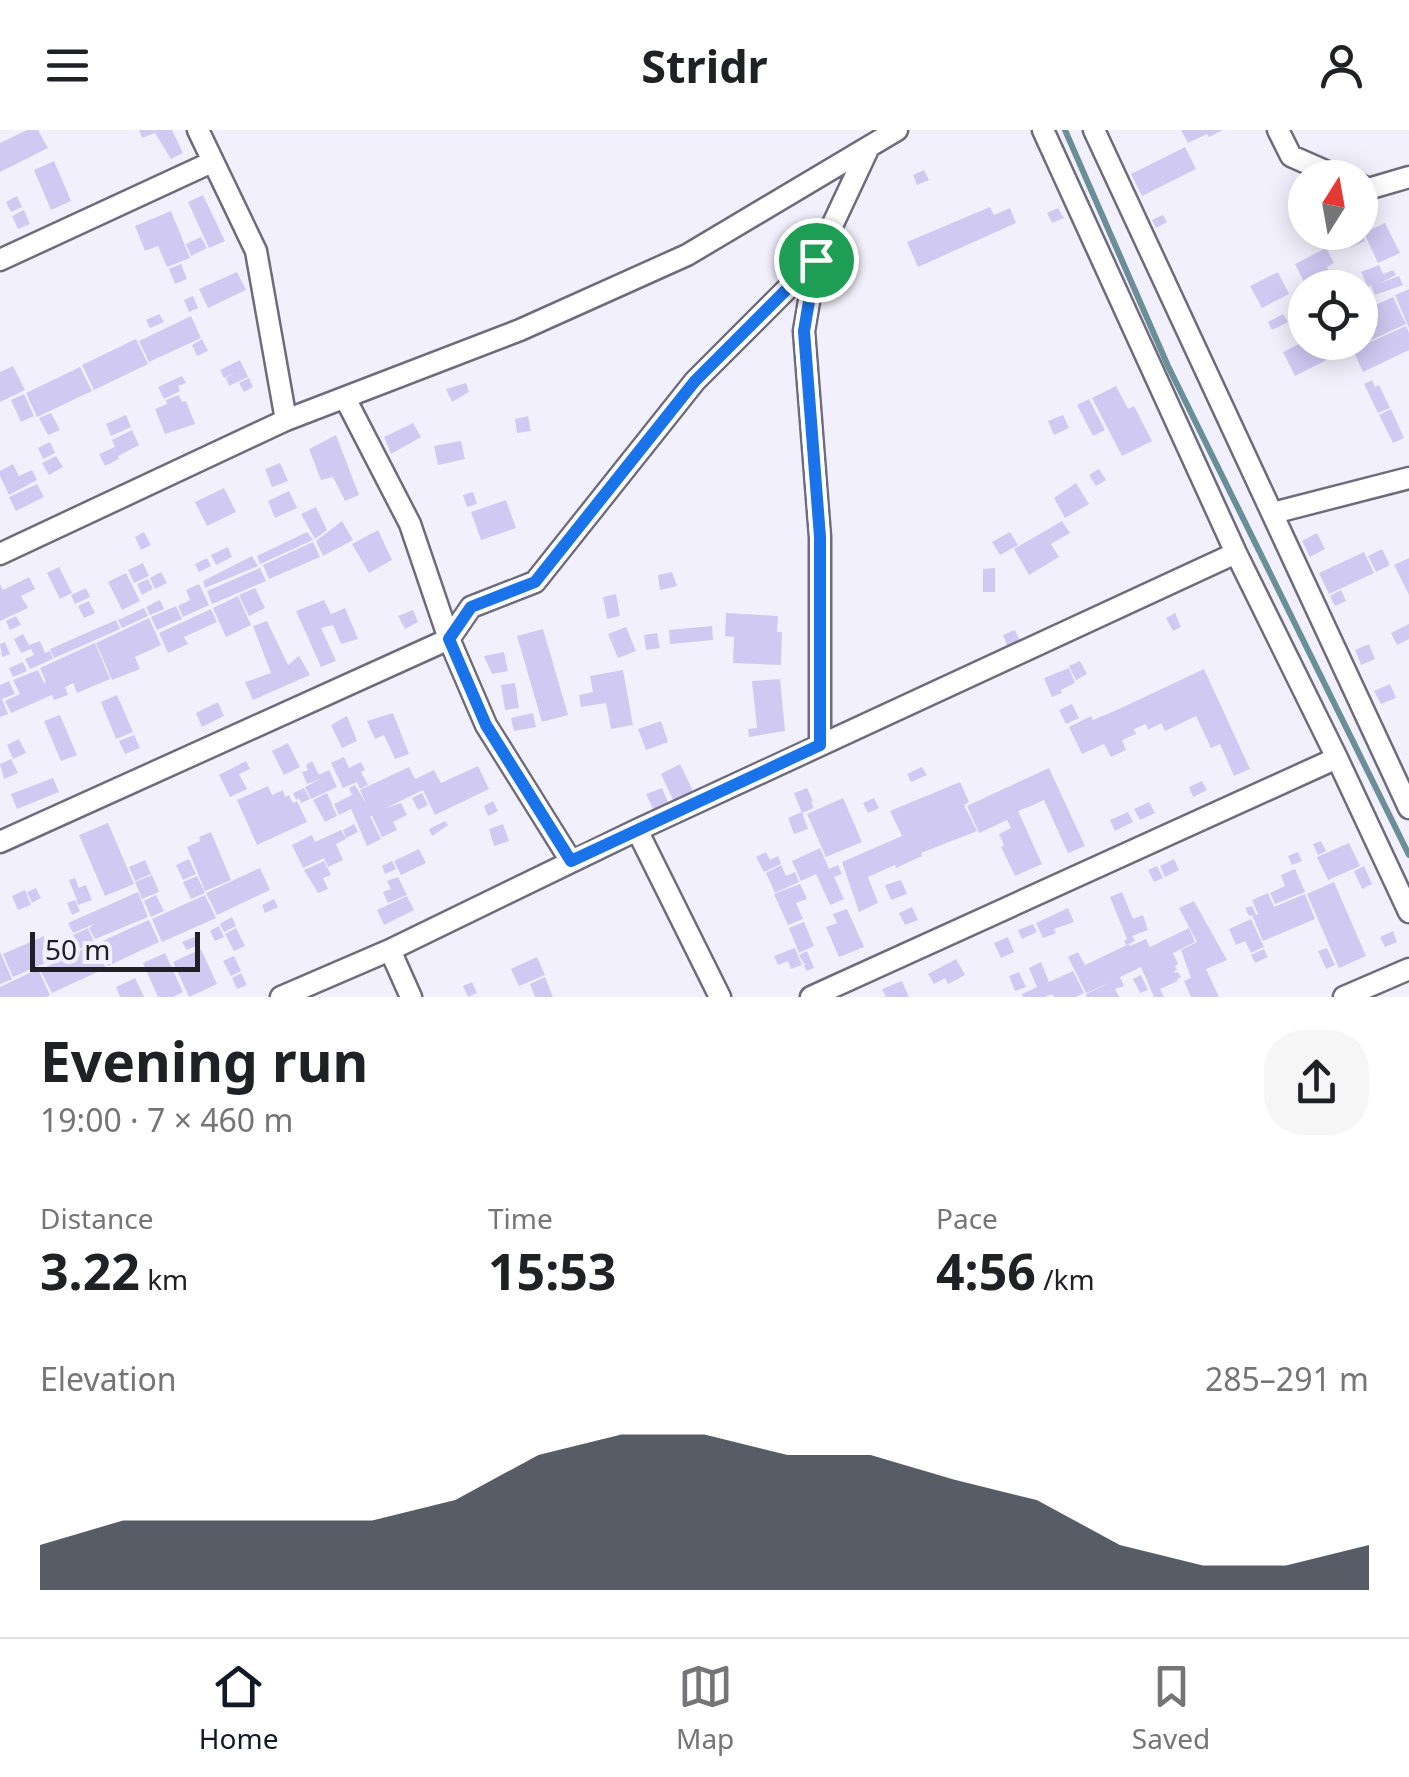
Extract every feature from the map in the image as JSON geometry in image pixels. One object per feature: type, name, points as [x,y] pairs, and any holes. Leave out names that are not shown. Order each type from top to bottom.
[{"type":"street","points":[[198,130],[256,250],[286,420]]},
{"type":"street","points":[[0,554],[286,420],[520,330],[687,255],[897,130]]},
{"type":"street","points":[[1044,130],[1236,553],[1409,912]]},
{"type":"street","points":[[1094,130],[1409,808]]},
{"type":"street","points":[[1278,130],[1291,156],[1300,160]]},
{"type":"street","points":[[820,745],[820,537],[804,331],[816,260],[869,147]]},
{"type":"street","points":[[0,260],[212,162]]},
{"type":"street","points":[[1378,186],[1409,177]]},
{"type":"street","points":[[0,842],[449,639],[471,607],[535,582],[695,381],[816,260]]},
{"type":"street","points":[[345,398],[410,524],[449,639],[486,725],[571,861]]},
{"type":"street","points":[[1273,513],[1409,478]]},
{"type":"street","points":[[281,997],[390,950],[637,830],[1236,553]]},
{"type":"street","points":[[811,997],[1337,758]]},
{"type":"street","points":[[637,830],[720,997]]},
{"type":"street","points":[[390,950],[411,997]]},
{"type":"street","points":[[1344,997],[1409,968]]},
{"type":"building","points":[[27,130],[38,130],[48,148],[0,172],[0,143]]},
{"type":"building","points":[[139,130],[172,130],[183,153],[171,159],[155,133],[142,138]]},
{"type":"building","points":[[1181,130],[1223,130],[1188,143]]},
{"type":"building","points":[[1185,147],[1196,169],[1142,196],[1131,174]]},
{"type":"building","points":[[54,161],[71,201],[51,210],[34,170]]},
{"type":"building","points":[[924,170],[929,180],[917,185],[913,175]]},
{"type":"building","points":[[203,195],[225,241],[209,248],[188,202]]},
{"type":"building","points":[[17,196],[22,207],[11,212],[6,202]]},
{"type":"building","points":[[990,207],[994,215],[1010,208],[1016,223],[918,267],[907,242]]},
{"type":"building","points":[[1058,208],[1064,218],[1052,223],[1047,213]]},
{"type":"building","points":[[24,210],[30,224],[18,229],[12,216]]},
{"type":"building","points":[[171,211],[190,258],[167,267],[158,246],[145,251],[135,226]]},
{"type":"building","points":[[1163,215],[1167,222],[1156,228],[1152,220]]},
{"type":"building","points":[[1385,223],[1400,253],[1378,263],[1372,250],[1378,250],[1378,226]]},
{"type":"building","points":[[201,237],[207,248],[191,256],[186,244]]},
{"type":"building","points":[[1322,250],[1327,250],[1334,263],[1328,270],[1298,270],[1295,264]]},
{"type":"building","points":[[181,264],[187,279],[175,284],[169,269]]},
{"type":"building","points":[[1379,265],[1383,274],[1393,270],[1396,275],[1380,283],[1399,276],[1403,285],[1378,294],[1378,270],[1366,270]]},
{"type":"building","points":[[237,272],[246,290],[208,308],[199,289]]},
{"type":"building","points":[[1278,272],[1288,295],[1262,308],[1250,286]]},
{"type":"building","points":[[1409,289],[1409,328],[1395,295]]},
{"type":"building","points":[[193,296],[198,308],[189,312],[184,300]]},
{"type":"building","points":[[1393,297],[1406,324],[1378,337],[1378,304]]},
{"type":"building","points":[[159,314],[164,322],[150,328],[146,320]]},
{"type":"building","points":[[1283,314],[1288,322],[1272,330],[1268,322]]},
{"type":"building","points":[[191,316],[201,338],[149,362],[139,341]]},
{"type":"building","points":[[1406,326],[1409,350],[1363,372],[1358,360],[1378,360],[1378,339]]},
{"type":"building","points":[[136,339],[148,364],[94,390],[82,365]]},
{"type":"building","points":[[202,339],[208,351],[197,356],[192,345]]},
{"type":"building","points":[[1288,350],[1288,360],[1326,360],[1295,376],[1283,352]]},
{"type":"building","points":[[240,360],[248,377],[229,386],[226,378],[235,372],[224,378],[220,370]]},
{"type":"building","points":[[13,366],[25,390],[0,402],[0,372]]},
{"type":"building","points":[[80,367],[92,391],[37,417],[26,393]]},
{"type":"building","points":[[182,376],[186,383],[178,386],[180,391],[164,399],[158,387]]},
{"type":"building","points":[[249,378],[253,387],[244,392],[239,383]]},
{"type":"building","points":[[1372,380],[1375,387],[1379,385],[1390,408],[1378,413],[1364,384]]},
{"type":"building","points":[[466,383],[469,392],[452,402],[446,389]]},
{"type":"building","points":[[1116,386],[1128,409],[1134,406],[1152,441],[1122,456],[1092,398]]},
{"type":"building","points":[[24,394],[34,416],[21,422],[11,400]]},
{"type":"building","points":[[179,395],[182,402],[186,401],[195,424],[165,434],[155,409]]},
{"type":"building","points":[[1089,399],[1105,430],[1093,436],[1077,405]]},
{"type":"building","points":[[1391,409],[1404,438],[1393,443],[1379,415]]},
{"type":"building","points":[[51,413],[60,430],[48,435],[39,418]]},
{"type":"building","points":[[126,415],[131,427],[111,436],[106,424]]},
{"type":"building","points":[[1063,415],[1069,428],[1054,435],[1048,421]]},
{"type":"building","points":[[528,416],[531,431],[517,433],[515,419]]},
{"type":"building","points":[[413,423],[421,437],[391,454],[384,437]]},
{"type":"building","points":[[132,430],[139,445],[105,466],[99,454],[115,447],[112,440]]},
{"type":"building","points":[[336,435],[359,495],[345,501],[333,477],[321,480],[309,449]]},
{"type":"building","points":[[461,441],[465,459],[438,465],[434,446]]},
{"type":"building","points":[[50,442],[55,453],[43,459],[38,448]]},
{"type":"building","points":[[56,456],[63,467],[49,475],[42,463]]},
{"type":"building","points":[[280,463],[288,481],[272,487],[265,469]]},
{"type":"building","points":[[13,464],[19,476],[32,470],[37,480],[9,495],[0,471]]},
{"type":"building","points":[[1099,469],[1106,480],[1096,486],[1089,475]]},
{"type":"building","points":[[1076,483],[1089,504],[1065,518],[1054,498]]},
{"type":"building","points":[[37,484],[44,497],[16,511],[9,497]]},
{"type":"building","points":[[224,488],[236,512],[207,526],[195,502]]},
{"type":"building","points":[[289,491],[297,508],[275,518],[268,501]]},
{"type":"building","points":[[473,492],[477,504],[467,507],[463,495]]},
{"type":"building","points":[[506,500],[516,528],[481,540],[471,512]]},
{"type":"building","points":[[316,507],[327,530],[315,539],[301,514]]},
{"type":"building","points":[[342,521],[353,540],[323,556],[316,541]]},
{"type":"building","points":[[1062,521],[1070,533],[1051,544],[1059,557],[1029,575],[1014,549]]},
{"type":"building","points":[[378,530],[392,560],[369,573],[352,544]]},
{"type":"building","points":[[144,532],[151,545],[141,550],[135,537]]},
{"type":"building","points":[[307,532],[313,540],[260,564],[257,556]]},
{"type":"building","points":[[1010,532],[1018,545],[1000,555],[992,542]]},
{"type":"building","points":[[1317,533],[1325,549],[1310,557],[1302,541]]},
{"type":"building","points":[[313,542],[320,557],[269,579],[263,565]]},
{"type":"building","points":[[228,547],[232,557],[216,565],[211,555]]},
{"type":"building","points":[[1382,549],[1390,565],[1376,572],[1368,556]]},
{"type":"building","points":[[1364,552],[1374,573],[1329,594],[1319,573]]},
{"type":"building","points":[[252,556],[258,566],[205,588],[203,581]]},
{"type":"building","points":[[207,558],[211,566],[199,572],[195,564]]},
{"type":"building","points":[[1409,558],[1409,595],[1394,565]]},
{"type":"building","points":[[143,563],[149,576],[134,583],[128,570]]},
{"type":"building","points":[[59,567],[72,593],[60,599],[47,573]]},
{"type":"building","points":[[260,568],[266,581],[212,604],[207,591]]},
{"type":"building","points":[[995,568],[995,592],[983,592],[983,569]]},
{"type":"building","points":[[161,572],[167,583],[155,589],[150,578]]},
{"type":"building","points":[[672,572],[677,586],[660,590],[658,575]]},
{"type":"building","points":[[126,573],[140,601],[122,610],[108,582]]},
{"type":"building","points":[[29,577],[35,589],[21,596],[28,608],[0,621],[0,584],[3,590]]},
{"type":"building","points":[[148,579],[153,589],[142,595],[137,584]]},
{"type":"building","points":[[199,584],[209,605],[183,617],[178,606],[190,600],[186,590]]},
{"type":"building","points":[[86,588],[90,597],[75,604],[71,595]]},
{"type":"building","points":[[255,588],[265,608],[249,616],[239,595]]},
{"type":"building","points":[[1341,590],[1346,601],[1335,606],[1330,596]]},
{"type":"building","points":[[616,594],[620,616],[607,619],[603,597]]},
{"type":"building","points":[[238,596],[251,625],[226,637],[213,608]]},
{"type":"building","points":[[160,600],[164,609],[150,615],[146,607]]},
{"type":"building","points":[[324,600],[331,614],[345,608],[358,639],[341,644],[333,625],[321,628],[336,661],[321,667],[296,611]]},
{"type":"building","points":[[89,601],[95,613],[84,618],[78,606]]},
{"type":"building","points":[[176,606],[182,619],[157,630],[151,617]]},
{"type":"building","points":[[144,608],[148,616],[122,628],[118,620]]},
{"type":"building","points":[[211,609],[217,622],[184,637],[188,644],[168,653],[159,633]]},
{"type":"building","points":[[413,610],[418,622],[405,629],[398,616]]},
{"type":"building","points":[[726,613],[778,616],[777,632],[782,632],[781,665],[733,663],[734,637],[725,636]]},
{"type":"building","points":[[1175,613],[1181,627],[1173,631],[1166,618]]},
{"type":"building","points":[[16,616],[21,625],[10,630],[6,621]]},
{"type":"building","points":[[149,618],[161,645],[135,657],[140,669],[112,680],[96,643]]},
{"type":"building","points":[[116,620],[120,629],[54,658],[50,649]]},
{"type":"building","points":[[267,621],[288,665],[299,656],[310,675],[253,700],[245,682],[271,673],[253,626]]},
{"type":"building","points":[[1409,624],[1409,639],[1397,645],[1391,633]]},
{"type":"building","points":[[712,626],[713,640],[670,644],[669,630]]},
{"type":"building","points":[[626,627],[636,651],[618,658],[608,634]]},
{"type":"building","points":[[543,629],[568,715],[542,722],[517,636]]},
{"type":"building","points":[[1015,630],[1020,641],[1007,646],[1003,635]]},
{"type":"building","points":[[657,633],[660,648],[646,650],[644,635]]},
{"type":"building","points":[[23,634],[29,645],[40,641],[53,659],[30,669],[25,659],[34,655],[31,649],[21,653],[14,639]]},
{"type":"building","points":[[5,642],[10,654],[2,657],[0,644]]},
{"type":"building","points":[[95,643],[110,679],[77,693],[73,683],[65,687],[68,695],[54,700],[52,695],[11,713],[5,701],[20,694],[13,680],[38,670],[44,683],[40,668]]},
{"type":"building","points":[[1369,644],[1375,659],[1361,665],[1355,650]]},
{"type":"building","points":[[504,652],[508,671],[492,674],[484,656]]},
{"type":"building","points":[[1080,661],[1087,674],[1076,680],[1069,666]]},
{"type":"building","points":[[23,662],[27,671],[13,677],[9,668]]},
{"type":"building","points":[[1069,668],[1075,683],[1052,697],[1044,678]]},
{"type":"building","points":[[1204,669],[1250,769],[1234,776],[1220,744],[1211,748],[1196,716],[1165,731],[1161,723],[1148,730],[1146,724],[1134,729],[1136,734],[1122,740],[1126,750],[1111,757],[1104,744],[1082,754],[1069,727],[1119,709]]},
{"type":"building","points":[[623,670],[633,725],[611,729],[606,703],[581,707],[579,695],[593,692],[590,676]]},
{"type":"building","points":[[780,679],[785,731],[749,737],[748,729],[757,728],[752,681]]},
{"type":"building","points":[[9,681],[15,694],[2,699],[8,714],[0,717],[0,685]]},
{"type":"building","points":[[515,683],[519,708],[505,710],[501,685]]},
{"type":"building","points":[[1390,684],[1396,698],[1381,704],[1374,691]]},
{"type":"building","points":[[117,695],[133,732],[116,739],[101,702]]},
{"type":"building","points":[[218,702],[224,716],[202,727],[196,713]]},
{"type":"building","points":[[1072,704],[1079,718],[1066,724],[1059,710]]},
{"type":"building","points":[[393,713],[409,754],[395,759],[384,735],[375,739],[367,721]]},
{"type":"building","points":[[533,713],[536,727],[514,731],[511,718]]},
{"type":"building","points":[[60,715],[77,755],[61,761],[44,721]]},
{"type":"building","points":[[347,716],[357,741],[342,748],[331,725]]},
{"type":"building","points":[[661,721],[668,742],[646,750],[638,729]]},
{"type":"building","points":[[134,735],[140,748],[125,754],[119,741]]},
{"type":"building","points":[[19,739],[26,753],[13,759],[7,745]]},
{"type":"building","points":[[288,743],[300,767],[284,775],[272,751]]},
{"type":"building","points":[[344,757],[349,768],[361,762],[368,785],[360,789],[357,782],[343,788],[331,763]]},
{"type":"building","points":[[11,759],[18,773],[4,779],[0,764]]},
{"type":"building","points":[[246,761],[250,769],[239,774],[247,789],[230,797],[219,775]]},
{"type":"building","points":[[312,761],[319,775],[329,770],[337,787],[311,799],[305,787],[322,778],[307,784],[302,772],[308,770],[306,765]]},
{"type":"building","points":[[680,764],[694,793],[674,802],[661,774]]},
{"type":"building","points":[[478,766],[489,789],[435,815],[423,790],[386,808],[401,803],[407,815],[393,822],[397,830],[382,837],[370,816],[381,839],[367,846],[351,809],[339,815],[334,804],[352,795],[349,788],[355,785],[366,803],[360,790],[409,767],[415,779],[434,770],[441,783]]},
{"type":"building","points":[[922,767],[927,775],[911,782],[907,774]]},
{"type":"building","points":[[1049,768],[1085,846],[1068,853],[1044,800],[1018,811],[1042,864],[1015,876],[999,834],[1011,828],[1007,820],[979,833],[967,806]]},
{"type":"building","points":[[53,778],[59,792],[17,809],[11,794]]},
{"type":"building","points":[[1202,781],[1207,790],[1193,797],[1189,787]]},
{"type":"building","points":[[960,782],[969,802],[964,805],[977,831],[868,877],[878,903],[859,912],[842,862],[902,836],[890,811]]},
{"type":"building","points":[[268,786],[272,795],[283,790],[285,797],[289,795],[293,803],[297,801],[307,822],[257,845],[237,800]]},
{"type":"building","points":[[304,788],[310,799],[301,803],[293,793]]},
{"type":"building","points":[[662,788],[669,805],[654,811],[646,794]]},
{"type":"building","points":[[807,788],[814,808],[802,813],[794,793]]},
{"type":"building","points":[[327,793],[337,816],[325,822],[313,800]]},
{"type":"building","points":[[422,793],[428,805],[418,810],[412,798]]},
{"type":"building","points":[[843,798],[862,842],[826,857],[807,814]]},
{"type":"building","points":[[874,798],[879,808],[868,813],[863,803]]},
{"type":"building","points":[[493,801],[498,811],[488,816],[484,806]]},
{"type":"building","points":[[1149,802],[1155,813],[1140,820],[1134,809]]},
{"type":"building","points":[[802,812],[808,829],[794,834],[788,818]]},
{"type":"building","points":[[1128,812],[1133,822],[1115,831],[1110,820]]},
{"type":"building","points":[[445,821],[448,825],[432,836],[429,829]]},
{"type":"building","points":[[108,823],[134,884],[105,896],[79,835]]},
{"type":"building","points":[[354,824],[358,832],[346,838],[343,830]]},
{"type":"building","points":[[503,824],[509,841],[494,846],[489,829]]},
{"type":"building","points":[[341,830],[346,839],[336,844],[343,860],[328,867],[324,858],[303,868],[292,845],[312,835],[315,842]]},
{"type":"building","points":[[211,832],[231,880],[205,891],[187,847]]},
{"type":"building","points":[[1321,841],[1326,851],[1318,855],[1313,844]]},
{"type":"building","points":[[1349,843],[1360,866],[1328,880],[1317,857]]},
{"type":"building","points":[[820,848],[829,869],[838,865],[842,874],[834,877],[844,899],[830,905],[816,874],[801,881],[792,861]]},
{"type":"building","points":[[419,849],[426,863],[401,875],[394,861]]},
{"type":"building","points":[[766,852],[770,860],[778,856],[781,864],[764,872],[756,857]]},
{"type":"building","points":[[1298,852],[1302,861],[1292,865],[1288,856]]},
{"type":"building","points":[[189,859],[196,874],[183,880],[176,865]]},
{"type":"building","points":[[1174,859],[1179,870],[1165,877],[1160,866]]},
{"type":"building","points":[[145,860],[151,874],[135,881],[129,867]]},
{"type":"building","points":[[324,861],[331,875],[323,878],[328,889],[318,893],[304,870]]},
{"type":"building","points":[[392,861],[396,869],[385,874],[382,866]]},
{"type":"building","points":[[781,865],[786,876],[795,872],[799,882],[775,893],[766,873]]},
{"type":"building","points":[[1157,866],[1163,878],[1154,882],[1148,870]]},
{"type":"building","points":[[1364,866],[1372,884],[1362,889],[1354,871]]},
{"type":"building","points":[[260,868],[270,890],[217,915],[206,893]]},
{"type":"building","points":[[1295,869],[1305,892],[1275,904],[1270,893],[1285,886],[1281,875]]},
{"type":"building","points":[[152,875],[159,892],[142,899],[135,882]]},
{"type":"building","points":[[197,876],[205,893],[191,899],[183,882]]},
{"type":"building","points":[[398,877],[407,895],[388,903],[383,892],[391,889],[387,881]]},
{"type":"building","points":[[75,878],[79,888],[86,885],[92,900],[78,905],[69,880]]},
{"type":"building","points":[[901,880],[907,894],[891,900],[885,885]]},
{"type":"building","points":[[1334,882],[1366,956],[1339,968],[1307,894]]},
{"type":"building","points":[[800,884],[807,899],[796,903],[803,919],[788,925],[774,894]]},
{"type":"building","points":[[36,888],[41,898],[32,903],[27,892]]},
{"type":"building","points":[[25,890],[31,905],[18,910],[12,896]]},
{"type":"building","points":[[138,892],[148,917],[95,939],[89,928],[94,924],[73,933],[68,923]]},
{"type":"building","points":[[1122,892],[1133,919],[1143,915],[1148,930],[1132,936],[1135,941],[1126,945],[1110,897]]},
{"type":"building","points":[[1268,893],[1274,907],[1305,894],[1315,919],[1263,941],[1245,908],[1252,906],[1258,914],[1252,900]]},
{"type":"building","points":[[156,895],[164,911],[151,917],[144,901]]},
{"type":"building","points":[[205,895],[216,918],[162,942],[152,919]]},
{"type":"building","points":[[407,896],[414,910],[384,925],[377,910]]},
{"type":"building","points":[[274,899],[278,907],[265,913],[262,905]]},
{"type":"building","points":[[75,900],[80,911],[72,915],[67,903]]},
{"type":"building","points":[[1194,901],[1227,960],[1206,969],[1219,997],[1191,997],[1184,981],[1191,978],[1181,950],[1197,942],[1179,908]]},
{"type":"building","points":[[912,907],[918,920],[905,925],[899,913]]},
{"type":"building","points":[[1068,908],[1074,922],[1043,938],[1036,923]]},
{"type":"building","points":[[847,909],[864,947],[839,957],[826,927],[837,923],[833,914]]},
{"type":"building","points":[[232,917],[236,926],[224,932],[220,924]]},
{"type":"building","points":[[1251,919],[1264,947],[1251,953],[1245,941],[1236,945],[1229,929]]},
{"type":"building","points":[[149,920],[159,942],[108,966],[98,943]]},
{"type":"building","points":[[804,922],[814,946],[799,953],[789,928]]},
{"type":"building","points":[[1033,924],[1037,932],[1022,939],[1018,930]]},
{"type":"building","points":[[219,926],[224,937],[215,941],[210,931]]},
{"type":"building","points":[[88,928],[94,942],[79,949],[73,935]]},
{"type":"building","points":[[236,928],[245,946],[234,951],[225,934]]},
{"type":"building","points":[[1189,928],[1195,942],[1173,953],[1178,964],[1174,971],[1181,977],[1160,989],[1164,997],[1154,997],[1141,967],[1120,977],[1124,986],[1115,989],[1119,997],[1087,997],[1086,994],[1112,982],[1086,993],[1068,957],[1078,952],[1085,965],[1129,944],[1146,939],[1150,947]]},
{"type":"building","points":[[1393,931],[1397,942],[1385,947],[1380,937]]},
{"type":"building","points":[[44,936],[54,959],[13,977],[3,954]]},
{"type":"building","points":[[194,937],[198,945],[187,950],[182,942]]},
{"type":"building","points":[[1008,937],[1014,952],[1001,958],[994,943]]},
{"type":"building","points":[[94,944],[106,968],[52,993],[40,970]]},
{"type":"building","points":[[795,948],[802,965],[791,969],[788,961],[778,965],[774,956]]},
{"type":"building","points":[[1327,948],[1335,965],[1326,969],[1318,951]]},
{"type":"building","points":[[201,949],[217,984],[189,997],[173,962]]},
{"type":"building","points":[[1264,949],[1268,957],[1255,963],[1251,955]]},
{"type":"building","points":[[807,951],[814,968],[807,971],[799,955]]},
{"type":"building","points":[[0,952],[12,979],[0,984]]},
{"type":"building","points":[[165,953],[183,992],[173,997],[158,997],[143,963]]},
{"type":"building","points":[[234,956],[241,971],[231,976],[223,961]]},
{"type":"building","points":[[537,957],[545,975],[519,986],[511,969]]},
{"type":"building","points":[[956,959],[965,975],[948,984],[945,978],[934,984],[928,974]]},
{"type":"building","points":[[1041,962],[1049,982],[1073,971],[1084,993],[1075,997],[1023,997],[1022,994],[1037,987],[1029,968]]},
{"type":"building","points":[[38,969],[50,995],[0,997],[0,987]]},
{"type":"building","points":[[1019,972],[1026,987],[1015,991],[1009,976]]},
{"type":"building","points":[[241,973],[247,985],[237,989],[232,978]]},
{"type":"building","points":[[1141,975],[1148,990],[1140,993],[1133,979]]},
{"type":"building","points":[[545,977],[553,997],[535,997],[530,984]]},
{"type":"building","points":[[135,978],[144,997],[120,997],[116,987]]},
{"type":"building","points":[[902,981],[909,997],[886,997],[882,989]]},
{"type":"building","points":[[472,982],[477,993],[468,997],[463,986]]},
{"type":"waterway","points":[[1065,130],[1168,366],[1409,855]]},
{"type":"route","points":[[816,260],[804,331],[820,537],[820,745],[571,861],[486,725],[449,639],[471,607],[535,582],[695,381],[816,260]]}]
